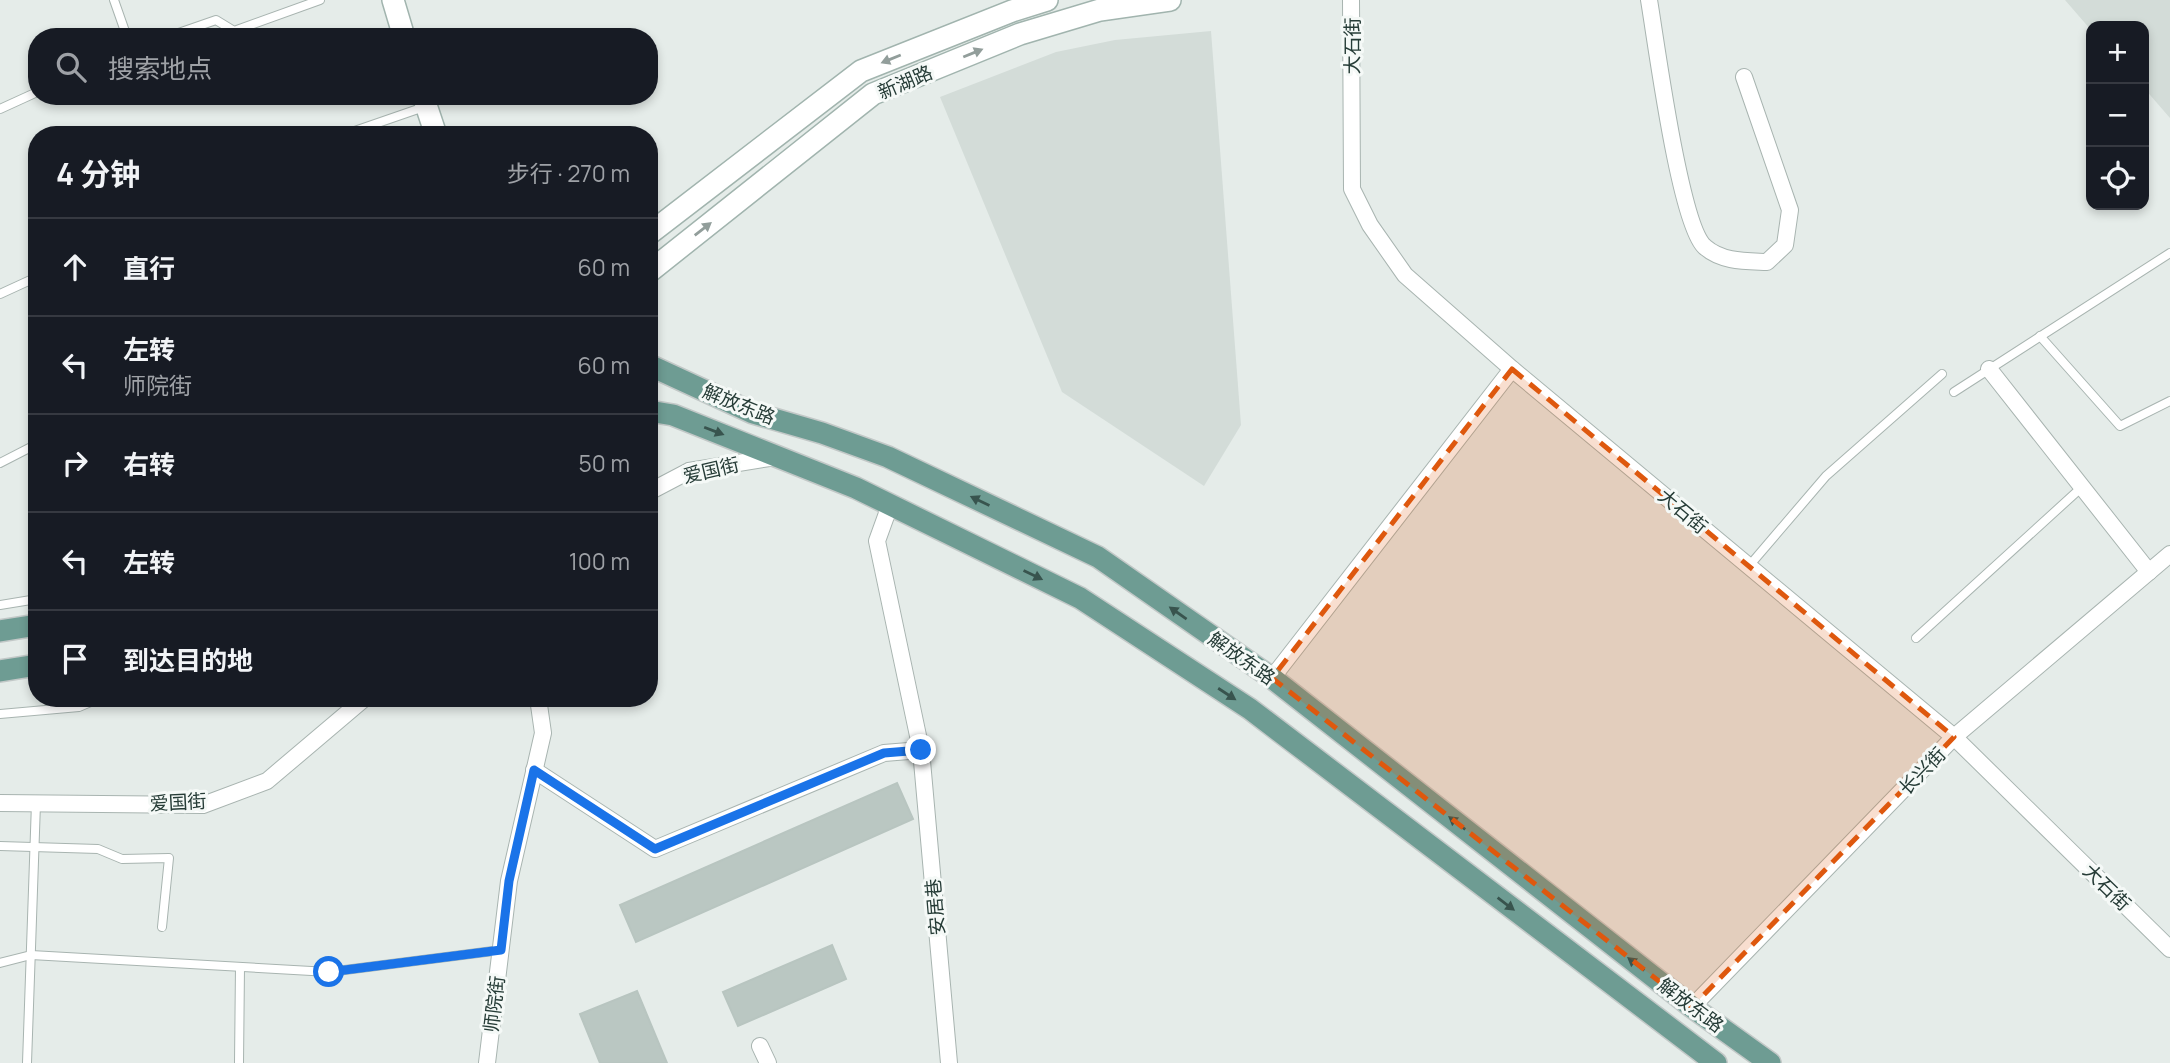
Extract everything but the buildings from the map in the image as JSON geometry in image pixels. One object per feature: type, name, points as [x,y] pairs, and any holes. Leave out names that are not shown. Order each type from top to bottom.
[{"type":"main road","points":[[393,0],[401,28]]},
{"type":"main road","name":"新湖路","points":[[658,227],[861,71],[1012,11],[1047,0]]},
{"type":"main road","name":"新湖路","points":[[658,265],[873,94],[1020,34],[1100,10],[1170,0]]},
{"type":"main road","points":[[426,105],[433,126]]},
{"type":"main road","name":"解放东路","points":[[658,369],[753,413],[822,433],[888,457],[1098,557],[1272,678],[1692,1007],[1770,1063]]},
{"type":"main road","name":"解放东路","points":[[658,412],[673,415],[856,488],[1080,598],[1250,709],[1716,1063]]},
{"type":"main road","points":[[0,631],[28,626]]},
{"type":"main road","points":[[0,671],[28,666]]},
{"type":"street","name":"大石街","points":[[1351,0],[1352,189],[1370,225],[1405,275],[1512,369],[1954,737],[2170,949]]},
{"type":"street","points":[[1649,0],[1672,138],[1690,216],[1704,246],[1732,260],[1767,262],[1785,246],[1790,211],[1744,77]]},
{"type":"street","points":[[1272,678],[1512,369]]},
{"type":"street","points":[[1989,369],[2149,572]]},
{"type":"street","name":"爱国街","points":[[658,487],[689,471],[776,457]]},
{"type":"street","name":"安居巷","points":[[890,505],[877,541],[921,750],[949,1063]]},
{"type":"street","name":"长兴街","points":[[1692,1007],[1954,737],[2170,554]]},
{"type":"street","name":"爱国街","points":[[0,803],[203,805],[267,781],[354,707]]},
{"type":"street","name":"师院街","points":[[487,1063],[509,881],[543,733],[539,707]]},
{"type":"street","points":[[534,770],[655,849],[884,753],[921,750]]},
{"type":"street","points":[[760,1046],[768,1063]]},
{"type":"lane","points":[[114,0],[124,28]]},
{"type":"lane","points":[[242,28],[320,0]]},
{"type":"lane","points":[[193,28],[216,20],[229,28]]},
{"type":"lane","points":[[0,109],[28,97]]},
{"type":"lane","points":[[365,126],[415,105]]},
{"type":"lane","points":[[1954,392],[2170,253]]},
{"type":"lane","points":[[0,294],[28,281]]},
{"type":"lane","points":[[2040,336],[2120,426],[2170,401]]},
{"type":"lane","points":[[1749,566],[1826,476],[1942,374]]},
{"type":"lane","points":[[0,463],[28,449]]},
{"type":"lane","points":[[1916,638],[2082,487]]},
{"type":"lane","points":[[0,604],[28,600]]},
{"type":"lane","points":[[0,714],[79,707]]},
{"type":"lane","points":[[27,1063],[36,803]]},
{"type":"lane","points":[[0,846],[98,849],[122,859],[169,858],[162,927]]},
{"type":"lane","points":[[0,963],[31,956],[329,972],[501,950]]},
{"type":"lane","points":[[239,1063],[240,967]]},
{"type":"highlighted area","points":[[1512,369],[1954,737],[1692,1007],[1272,678]]},
{"type":"shaded area","points":[[2065,0],[2170,0],[2170,118],[2149,94],[2149,21],[2086,21],[2086,24]]},
{"type":"shaded area","points":[[1211,31],[1241,425],[1204,486],[1062,392],[940,97],[1056,52],[1115,40]]},
{"type":"route","points":[[329,972],[501,950],[509,881],[534,770],[655,849],[884,753],[921,750]]}]
